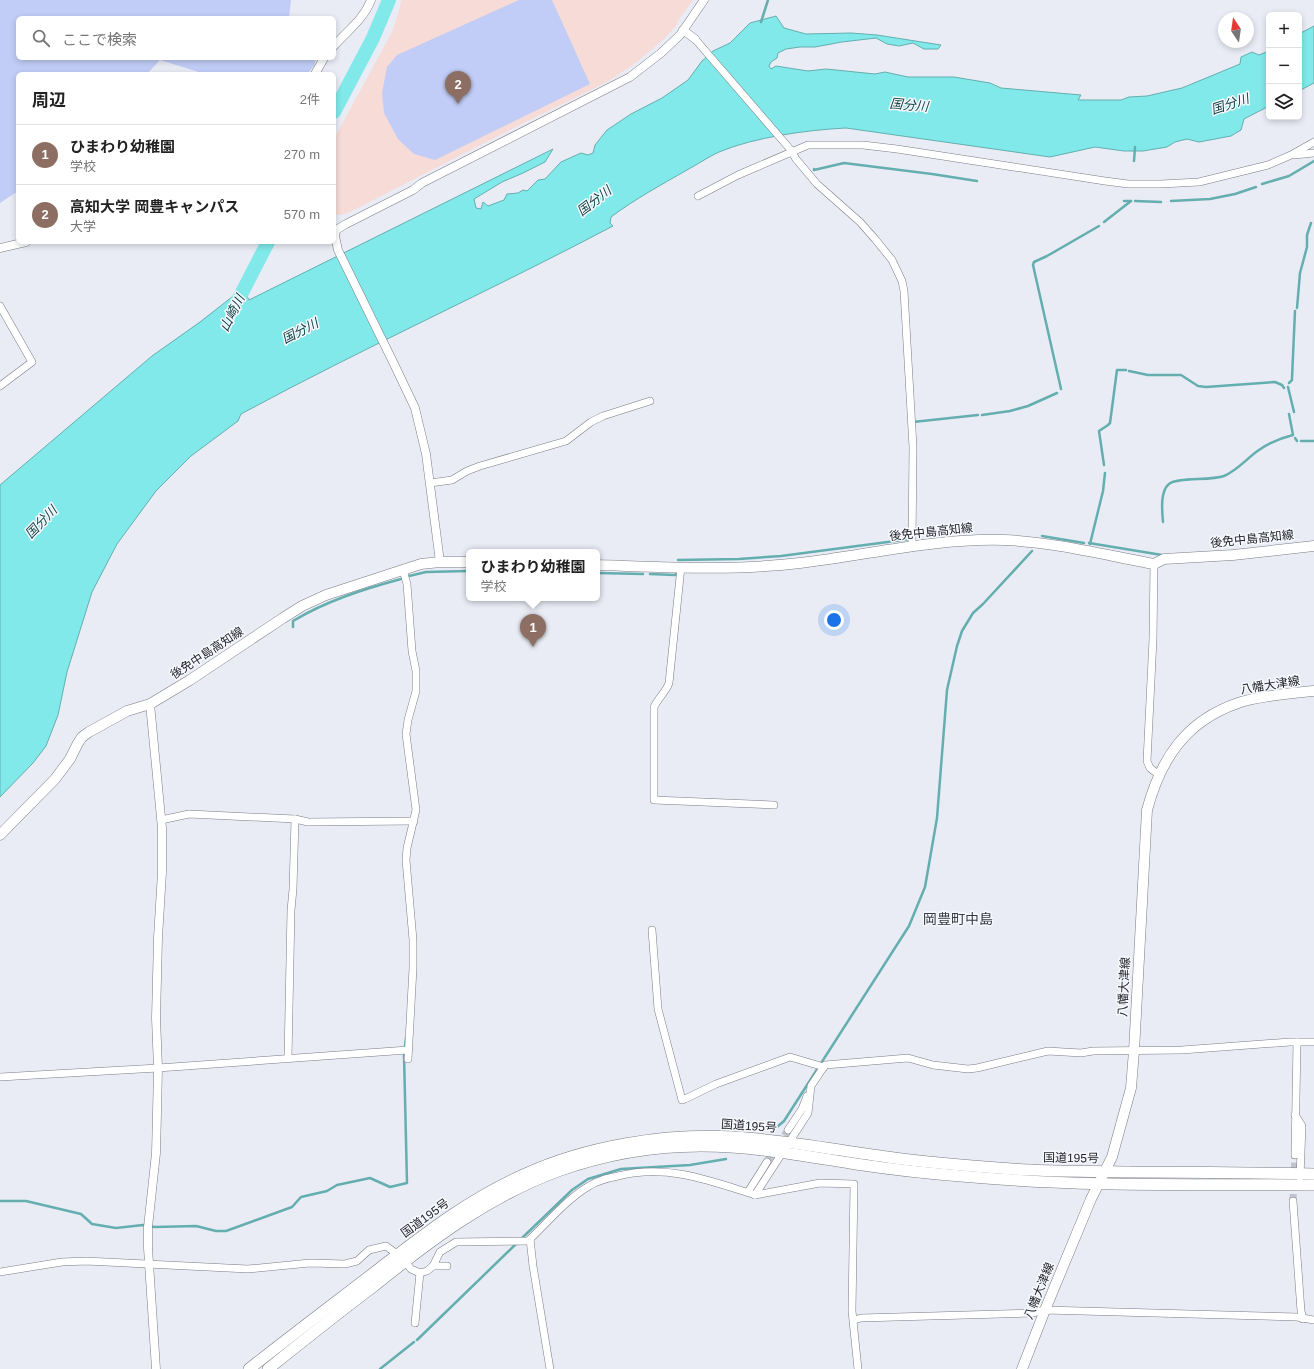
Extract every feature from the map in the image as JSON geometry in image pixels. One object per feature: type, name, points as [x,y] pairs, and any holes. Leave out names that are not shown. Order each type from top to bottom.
[{"type":"highway","name":"国道195号","points":[[268,1369],[474,1199],[524,1174],[556,1162],[597,1150],[638,1142],[701,1136],[734,1137],[789,1142],[890,1158],[943,1164],[1021,1169],[1300,1179],[1314,1185]]},
{"type":"highway","name":"国道195号","points":[[248,1369],[402,1257],[500,1196],[560,1170],[635,1152],[666,1148],[724,1146],[974,1178],[1075,1184],[1300,1179],[1314,1174]]},
{"type":"main road","name":"後免中島高知線","points":[[600,565],[711,568],[750,567],[799,563],[912,546],[957,541],[1005,540],[1045,544],[1154,564],[1164,559],[1233,555],[1314,546]]},
{"type":"main road","name":"後免中島高知線","points":[[0,835],[55,779],[70,759],[82,737],[127,711],[150,704],[190,680],[302,606],[326,595],[421,564],[466,562]]},
{"type":"main road","name":"八幡大津線","points":[[1022,1369],[1045,1310],[1099,1184],[1112,1158],[1128,1104],[1134,1051],[1147,810],[1152,791],[1159,775],[1179,742],[1197,724],[1213,714],[1239,702],[1314,691]]},
{"type":"street","points":[[336,44],[369,7],[371,0]]},
{"type":"street","points":[[336,229],[630,77],[661,53],[680,35],[704,0]]},
{"type":"street","points":[[683,30],[695,39],[791,151],[822,190],[860,222],[876,239],[892,260],[902,281],[904,291],[913,447],[912,546]]},
{"type":"street","points":[[317,72],[323,60]]},
{"type":"street","points":[[698,196],[738,175],[791,151],[808,146],[863,145],[905,150],[1105,181],[1128,184],[1161,184],[1199,182],[1249,171],[1291,155],[1314,142]]},
{"type":"street","points":[[1291,155],[1314,153]]},
{"type":"street","points":[[336,242],[338,250],[415,408],[426,454],[440,562]]},
{"type":"street","points":[[0,248],[17,244]]},
{"type":"street","points":[[0,306],[32,362],[0,386]]},
{"type":"street","points":[[430,483],[452,480],[475,468],[566,440],[603,416],[650,401]]},
{"type":"street","points":[[1154,564],[1153,639],[1147,761],[1150,768],[1159,775]]},
{"type":"street","points":[[681,567],[669,683],[654,707],[654,800],[774,806]]},
{"type":"street","points":[[403,570],[407,584],[412,651],[416,671],[416,691],[408,720],[406,734],[416,810],[407,848],[406,860],[413,940],[408,1059]]},
{"type":"street","points":[[150,704],[161,820],[162,872],[158,938],[156,1018],[158,1068],[156,1153],[148,1227],[148,1265],[156,1369]]},
{"type":"street","points":[[161,820],[189,814],[295,819],[308,822],[414,821]]},
{"type":"street","points":[[288,1058],[291,910],[295,819]]},
{"type":"street","points":[[652,930],[658,1009],[682,1100],[716,1084],[790,1057],[821,1066],[828,1064],[908,1058],[933,1065],[968,1069],[1048,1051],[1080,1053],[1093,1051],[1182,1050],[1314,1042]]},
{"type":"street","points":[[1294,1155],[1297,1042]]},
{"type":"street","points":[[0,1077],[158,1068],[408,1050]]},
{"type":"street","points":[[788,1130],[802,1109],[821,1066]]},
{"type":"street","points":[[751,1194],[782,1153],[808,1113],[811,1086]]},
{"type":"street","points":[[1295,1115],[1302,1126],[1300,1179]]},
{"type":"street","points":[[751,1194],[767,1162]]},
{"type":"street","points":[[0,1272],[62,1262],[237,1270],[310,1263],[345,1264],[357,1261],[370,1250],[386,1246],[402,1257],[410,1269],[420,1274],[433,1266],[440,1252],[456,1242],[523,1241],[530,1239],[575,1195],[597,1181],[623,1174],[677,1172],[751,1194],[820,1183],[854,1184],[852,1310],[858,1369]]},
{"type":"street","points":[[1293,1201],[1301,1311],[1303,1319]]},
{"type":"street","points":[[523,1241],[533,1266],[550,1369]]},
{"type":"street","points":[[433,1266],[447,1266]]},
{"type":"street","points":[[415,1323],[420,1274]]},
{"type":"street","points":[[854,1320],[861,1318],[1032,1313],[1045,1310],[1297,1317],[1314,1320]]},
{"type":"shaded area","points":[[0,0],[291,0],[289,16],[16,16],[16,60],[160,60],[149,72],[16,72],[16,192],[0,203]]},
{"type":"shaded area","points":[[401,0],[693,0],[677,22],[678,24],[662,41],[633,65],[607,82],[348,213],[336,214],[336,135],[393,30]]},
{"type":"shaded area","points":[[519,0],[552,0],[590,84],[435,160],[414,154],[398,139],[384,113],[382,93],[387,67],[397,55]]},
{"type":"shaded area","points":[[160,60],[316,60],[314,66],[309,72],[199,72]]},
{"type":"water","name":"国分川","points":[[776,16],[784,28],[806,34],[851,33],[877,35],[941,45],[938,49],[924,49],[913,43],[899,46],[887,44],[876,38],[815,47],[800,47],[786,49],[778,53],[777,58],[771,62],[769,66],[771,69],[776,66],[808,71],[826,69],[875,74],[885,72],[908,77],[954,77],[990,83],[1001,88],[1081,95],[1078,100],[1121,100],[1129,97],[1147,96],[1182,88],[1240,64],[1241,57],[1252,52],[1259,55],[1266,52],[1266,108],[1244,119],[1241,130],[1231,136],[1199,142],[1187,139],[1175,142],[1167,147],[1143,151],[1124,151],[1095,147],[1050,157],[846,128],[815,130],[765,138],[733,147],[711,156],[620,210],[611,217],[610,223],[613,226],[520,274],[333,366],[241,414],[238,421],[191,456],[156,491],[117,544],[92,592],[67,672],[58,715],[46,746],[33,763],[0,797],[0,485],[152,356],[232,297],[247,296],[249,300],[553,149],[545,162],[502,182],[474,199],[476,208],[481,209],[483,202],[488,206],[504,200],[507,194],[518,193],[523,190],[527,191],[538,180],[545,179],[561,162],[581,153],[588,155],[593,153],[595,145],[607,130],[631,114],[662,98],[688,80],[702,61],[713,51],[730,43],[750,23]]},
{"type":"water","points":[[1314,26],[1314,83],[1302,89],[1302,48],[1302,32]]},
{"type":"waterway","name":"山崎川","points":[[336,108],[373,38],[389,0]]},
{"type":"waterway","points":[[761,22],[768,0]]},
{"type":"waterway","points":[[1134,161],[1135,147]]},
{"type":"waterway","points":[[1262,184],[1289,176],[1314,161]]},
{"type":"waterway","points":[[814,169],[844,163],[977,181]]},
{"type":"waterway","points":[[1171,201],[1210,199],[1235,194],[1256,187]]},
{"type":"waterway","points":[[1124,201],[1131,201]]},
{"type":"waterway","points":[[1104,222],[1131,201]]},
{"type":"waterway","points":[[1135,201],[1161,202]]},
{"type":"waterway","points":[[1297,308],[1300,273],[1307,247],[1307,235],[1311,223]]},
{"type":"waterway","points":[[1061,389],[1033,265],[1034,262],[1099,226]]},
{"type":"waterway","name":"山崎川","points":[[231,314],[267,244]]},
{"type":"waterway","points":[[1289,383],[1292,380],[1295,311]]},
{"type":"waterway","points":[[1104,465],[1099,431],[1110,423],[1117,370],[1126,370]]},
{"type":"waterway","points":[[1129,371],[1148,375],[1181,375],[1198,386],[1206,387],[1275,382],[1282,385],[1284,388]]},
{"type":"waterway","points":[[1288,387],[1294,412]]},
{"type":"waterway","points":[[982,415],[1010,411],[1028,406],[1057,393]]},
{"type":"waterway","points":[[1163,522],[1163,496],[1164,491],[1169,484],[1179,480],[1224,476],[1263,447],[1293,435],[1289,414]]},
{"type":"waterway","points":[[913,422],[978,415]]},
{"type":"waterway","points":[[1301,441],[1314,441]]},
{"type":"waterway","points":[[1090,544],[1103,491],[1105,473]]},
{"type":"waterway","points":[[678,560],[739,559],[781,556],[903,540],[909,539],[909,536]]},
{"type":"waterway","points":[[1042,536],[1084,543]]},
{"type":"waterway","points":[[1089,543],[1162,555]]},
{"type":"waterway","points":[[777,1127],[784,1121],[909,926],[925,887],[937,818],[947,690],[957,646],[962,631],[973,613],[1032,551]]},
{"type":"waterway","points":[[409,576],[426,572],[466,571]]},
{"type":"waterway","points":[[600,573],[643,574]]},
{"type":"waterway","points":[[650,574],[676,574]]},
{"type":"waterway","points":[[293,627],[293,621],[319,607],[359,591],[401,579]]},
{"type":"waterway","points":[[0,1201],[26,1201],[81,1214],[92,1224],[116,1228],[143,1225],[155,1227],[196,1226],[216,1231],[226,1231],[292,1207],[301,1197],[327,1191],[337,1185],[370,1178],[390,1187],[407,1183],[404,1055],[406,1038]]},
{"type":"waterway","points":[[521,1239],[572,1190],[588,1179],[621,1169],[690,1165],[726,1159]]},
{"type":"waterway","points":[[417,1340],[517,1243]]},
{"type":"waterway","points":[[380,1369],[414,1342]]},
{"type":"tunnel","points":[[767,1162],[788,1130]]},
{"type":"tunnel","points":[[1293,1201],[1295,1155]]},
{"type":"place","name":"高知大学 岡豊キャンパス","points":[[458,104]]},
{"type":"place","name":"ひまわり幼稚園","points":[[533,647]]},
{"type":"district","name":"岡豊町中島","points":[[958,919]]}]
